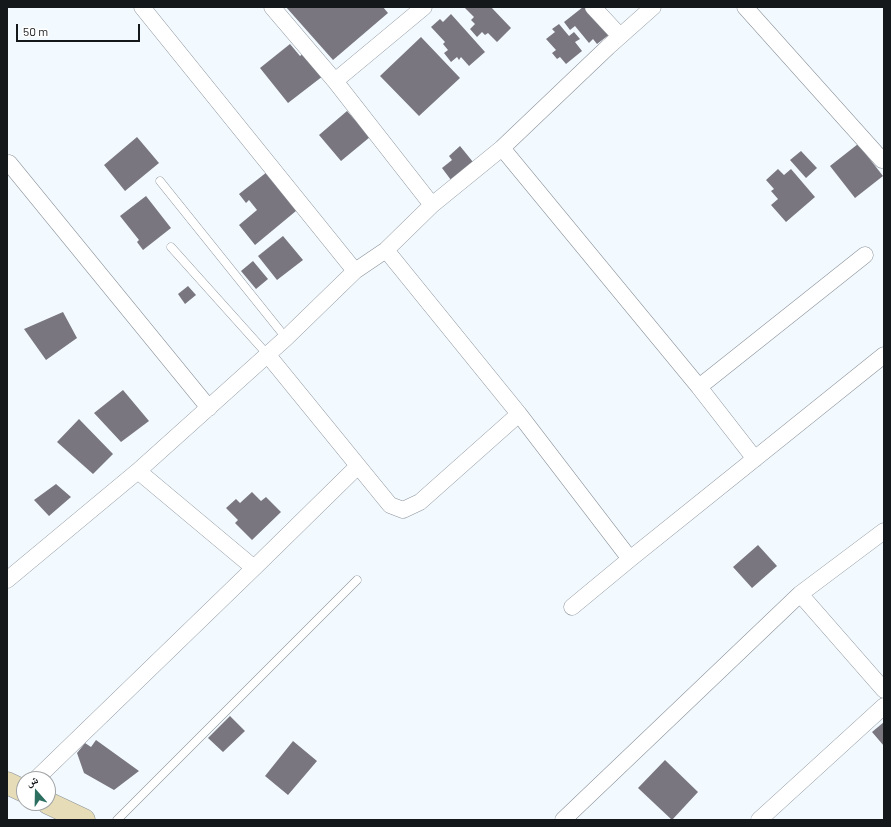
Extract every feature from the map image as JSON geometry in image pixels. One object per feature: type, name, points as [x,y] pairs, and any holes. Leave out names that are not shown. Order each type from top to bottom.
[{"type":"main road","points":[[56,807],[84,820]]},
{"type":"street","points":[[142,7],[355,271]]},
{"type":"street","points":[[272,7],[335,81],[432,205]]},
{"type":"street","points":[[335,81],[424,7]]},
{"type":"street","points":[[593,7],[620,36]]},
{"type":"street","points":[[7,580],[138,471],[286,338],[355,271],[386,250],[432,205],[502,148],[620,36],[653,7]]},
{"type":"street","points":[[745,7],[882,160]]},
{"type":"street","points":[[502,148],[699,387],[755,459]]},
{"type":"street","points":[[9,163],[208,408]]},
{"type":"street","points":[[386,250],[519,414],[630,559]]},
{"type":"street","points":[[699,387],[865,255]]},
{"type":"street","points":[[267,354],[390,505],[403,510],[420,502],[519,414]]},
{"type":"street","points":[[572,607],[884,356]]},
{"type":"street","points":[[40,771],[254,568],[358,466]]},
{"type":"street","points":[[138,471],[254,568]]},
{"type":"street","points":[[563,820],[800,594],[884,531]]},
{"type":"street","points":[[800,594],[884,690]]},
{"type":"street","points":[[759,820],[884,706]]},
{"type":"lane","points":[[160,181],[286,338]]},
{"type":"lane","points":[[171,247],[267,354]]},
{"type":"lane","points":[[117,820],[357,580]]},
{"type":"building","points":[[286,7],[383,7],[388,13],[333,60]]},
{"type":"building","points":[[464,7],[491,7],[511,28],[497,42],[488,33],[485,35],[482,32],[477,37],[470,29],[475,24],[471,20],[474,17]]},
{"type":"building","points":[[583,7],[588,7],[610,34],[597,44],[593,39],[589,43],[575,26],[570,30],[564,22]]},
{"type":"building","points":[[451,14],[485,52],[469,66],[461,57],[459,60],[457,57],[451,62],[444,53],[448,50],[443,44],[445,42],[431,27],[440,19],[443,22]]},
{"type":"building","points":[[559,24],[569,36],[574,32],[580,39],[575,42],[582,51],[566,64],[560,57],[557,59],[552,53],[556,50],[546,39],[555,32],[552,29]]},
{"type":"building","points":[[421,37],[460,78],[419,116],[380,76]]},
{"type":"building","points":[[290,44],[300,56],[304,53],[323,76],[288,103],[260,68]]},
{"type":"building","points":[[347,111],[370,137],[341,161],[319,135]]},
{"type":"building","points":[[137,137],[159,163],[125,191],[104,165]]},
{"type":"building","points":[[858,144],[883,176],[855,198],[830,166]]},
{"type":"building","points":[[460,146],[473,162],[451,180],[442,168],[452,160],[449,156]]},
{"type":"building","points":[[801,151],[817,168],[806,178],[790,160]]},
{"type":"building","points":[[778,169],[784,175],[791,169],[815,197],[786,222],[771,205],[778,199],[771,191],[774,189],[766,180]]},
{"type":"building","points":[[267,172],[302,206],[255,245],[239,225],[257,210],[249,200],[246,203],[239,194]]},
{"type":"building","points":[[146,196],[171,228],[143,250],[137,242],[139,240],[120,216]]},
{"type":"building","points":[[283,236],[303,260],[277,280],[258,256]]},
{"type":"building","points":[[253,261],[268,279],[256,289],[241,271]]},
{"type":"building","points":[[188,286],[196,295],[185,304],[178,294]]},
{"type":"building","points":[[63,312],[77,338],[46,360],[24,329]]},
{"type":"building","points":[[123,390],[149,421],[121,442],[94,413]]},
{"type":"building","points":[[79,419],[113,454],[93,474],[57,442]]},
{"type":"building","points":[[56,484],[71,497],[49,516],[34,500]]},
{"type":"building","points":[[252,492],[261,501],[266,497],[281,512],[252,540],[235,523],[238,520],[226,508],[236,499],[240,503]]},
{"type":"building","points":[[758,545],[777,566],[752,588],[733,567]]},
{"type":"building","points":[[230,716],[245,731],[223,752],[208,738]]},
{"type":"building","points":[[884,722],[884,746],[872,732]]},
{"type":"building","points":[[96,740],[139,771],[114,790],[84,773],[77,753],[85,743],[91,747]]},
{"type":"building","points":[[293,741],[317,761],[288,795],[265,776]]},
{"type":"building","points":[[665,760],[698,792],[672,820],[638,788]]}]
